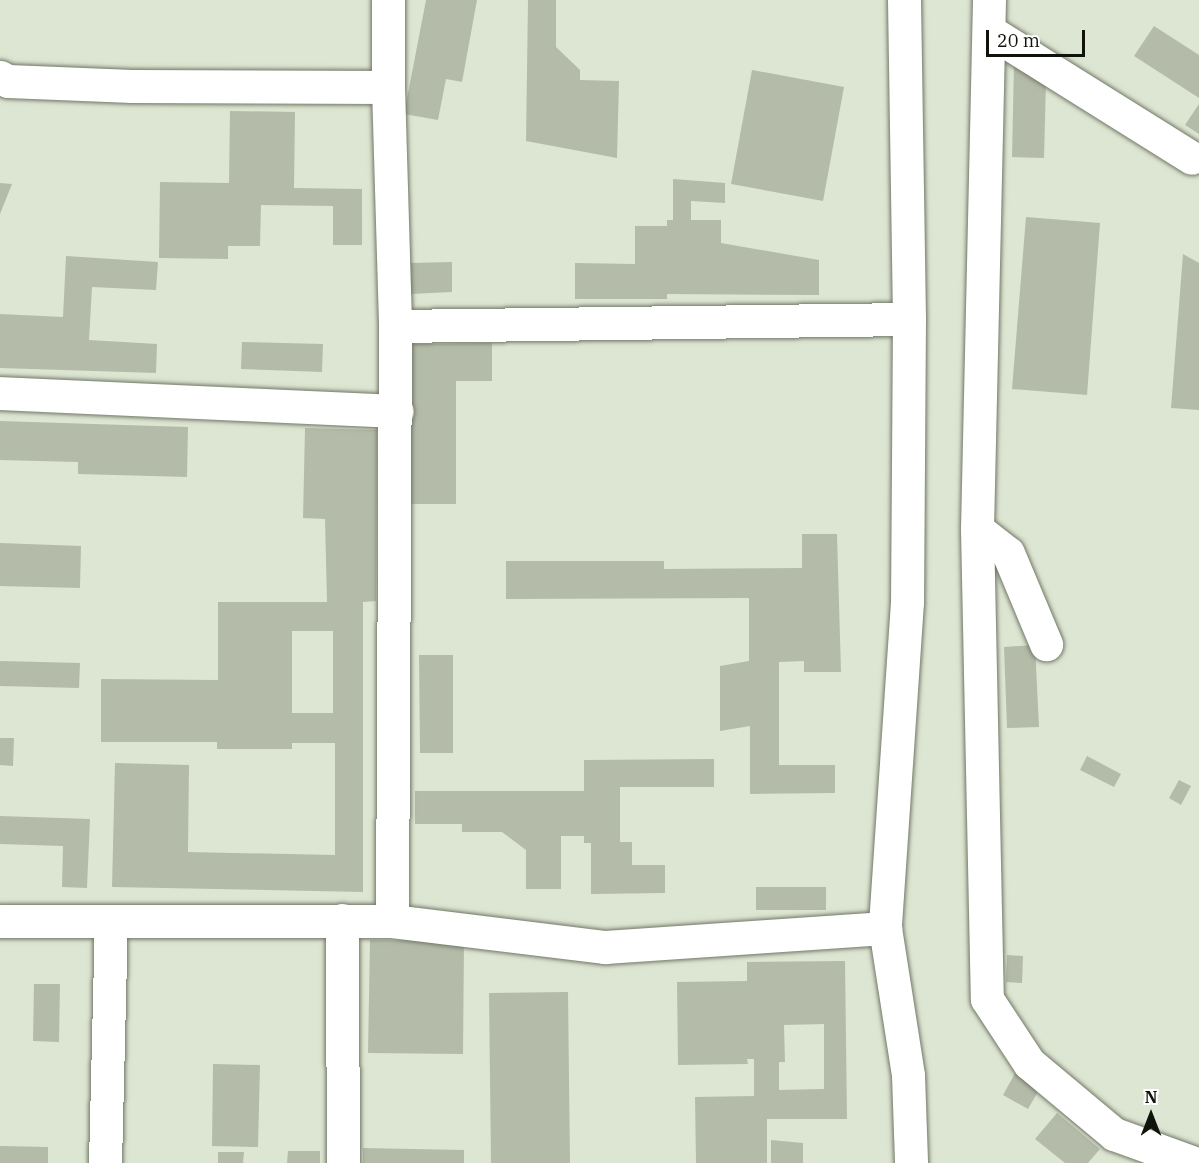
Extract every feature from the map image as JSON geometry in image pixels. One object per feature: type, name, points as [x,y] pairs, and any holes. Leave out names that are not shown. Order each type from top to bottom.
[{"type":"street","points":[[388,0],[388,87],[397,411],[392,921]]},
{"type":"street","points":[[904,0],[909,319],[907,602],[885,928],[908,1075],[911,1163]]},
{"type":"street","points":[[989,15],[1192,158]]},
{"type":"street","points":[[989,15],[977,529],[987,999],[1029,1063],[1114,1134],[1194,1163]]},
{"type":"street","points":[[0,77],[8,81],[132,86],[388,87]]},
{"type":"street","points":[[394,326],[909,319]]},
{"type":"street","points":[[0,393],[397,411]]},
{"type":"street","points":[[977,529],[1008,553],[1046,644]]},
{"type":"street","points":[[342,920],[343,1163]]},
{"type":"street","points":[[0,921],[111,923],[392,921],[605,947],[885,928]]},
{"type":"street","points":[[105,1163],[111,923]]},
{"type":"building","points":[[426,0],[477,0],[462,82],[446,79],[438,120],[404,114]]},
{"type":"building","points":[[528,0],[556,0],[556,47],[580,70],[580,80],[619,81],[617,158],[526,141]]},
{"type":"building","points":[[1154,26],[1199,55],[1199,98],[1134,56]]},
{"type":"building","points":[[1014,63],[1046,81],[1044,158],[1012,157]]},
{"type":"building","points":[[752,70],[844,87],[823,201],[731,184]]},
{"type":"building","points":[[1199,104],[1199,134],[1185,125]]},
{"type":"building","points":[[230,111],[295,112],[294,188],[362,189],[362,245],[333,245],[333,206],[261,205],[260,246],[228,246],[228,259],[159,258],[160,182],[229,183]]},
{"type":"building","points":[[673,179],[725,183],[725,203],[691,201],[691,220],[721,220],[721,243],[819,260],[819,295],[667,294],[667,299],[575,299],[575,263],[635,264],[635,226],[667,226],[667,220],[673,220]]},
{"type":"building","points":[[0,183],[12,184],[0,214]]},
{"type":"building","points":[[1026,217],[1100,223],[1087,395],[1012,389]]},
{"type":"building","points":[[1183,254],[1199,263],[1199,410],[1171,408]]},
{"type":"building","points":[[66,256],[158,262],[156,290],[92,287],[89,340],[157,344],[156,373],[0,368],[0,314],[63,317]]},
{"type":"building","points":[[452,262],[452,292],[410,294],[409,263]]},
{"type":"building","points":[[242,342],[323,344],[322,372],[241,369]]},
{"type":"building","points":[[492,343],[492,381],[456,381],[456,504],[411,504],[410,344]]},
{"type":"building","points":[[0,421],[188,427],[187,477],[78,474],[78,462],[0,460]]},
{"type":"building","points":[[305,428],[377,430],[376,601],[363,602],[363,892],[112,887],[115,763],[189,765],[188,852],[335,855],[335,743],[292,743],[292,749],[217,749],[217,742],[101,742],[101,679],[218,680],[218,602],[327,602],[325,519],[303,518]],"holes":[[[292,631],[333,631],[333,713],[292,713]]]},
{"type":"building","points":[[802,534],[837,534],[841,672],[804,672],[804,661],[779,662],[779,765],[835,765],[835,793],[750,794],[750,726],[720,731],[720,666],[749,661],[749,598],[506,599],[506,561],[664,561],[664,569],[802,568]]},
{"type":"building","points":[[0,543],[81,546],[80,588],[0,586]]},
{"type":"building","points":[[1035,645],[1039,727],[1007,728],[1004,647]]},
{"type":"building","points":[[419,655],[453,655],[453,753],[420,753]]},
{"type":"building","points":[[0,661],[80,663],[79,688],[0,686]]},
{"type":"building","points":[[0,738],[14,738],[13,766],[0,765]]},
{"type":"building","points":[[1087,756],[1121,774],[1114,787],[1080,770]]},
{"type":"building","points":[[714,759],[714,787],[620,787],[620,842],[632,842],[632,865],[665,865],[665,893],[591,894],[591,843],[584,843],[584,836],[561,836],[561,889],[526,889],[526,850],[502,832],[462,832],[462,824],[415,824],[415,791],[584,791],[584,760]]},
{"type":"building","points":[[1179,780],[1191,786],[1181,805],[1169,798]]},
{"type":"building","points":[[0,816],[90,819],[87,888],[62,887],[63,846],[0,844]]},
{"type":"building","points":[[756,887],[826,887],[826,910],[756,910]]},
{"type":"building","points":[[370,940],[464,941],[463,1054],[368,1053]]},
{"type":"building","points":[[1007,955],[1023,956],[1022,983],[1006,982]]},
{"type":"building","points":[[845,961],[847,1119],[767,1119],[767,1163],[696,1163],[695,1097],[754,1096],[754,1059],[747,1059],[748,1064],[678,1065],[677,982],[747,981],[747,962]],"holes":[[[824,1024],[824,1089],[779,1090],[779,1062],[785,1062],[784,1025]]]},
{"type":"building","points":[[34,984],[60,984],[59,1042],[33,1041]]},
{"type":"building","points":[[568,992],[570,1163],[491,1163],[489,993]]},
{"type":"building","points":[[213,1064],[260,1065],[258,1147],[212,1146]]},
{"type":"building","points":[[1018,1068],[1043,1083],[1028,1109],[1003,1095]]},
{"type":"building","points":[[1057,1113],[1100,1149],[1088,1163],[1065,1163],[1035,1139]]},
{"type":"building","points":[[771,1140],[803,1143],[803,1163],[771,1163]]},
{"type":"building","points":[[0,1146],[48,1147],[48,1163],[0,1163]]},
{"type":"building","points":[[363,1148],[464,1150],[464,1163],[363,1163]]},
{"type":"building","points":[[288,1151],[320,1151],[320,1163],[287,1163]]},
{"type":"building","points":[[218,1152],[244,1152],[243,1163],[218,1163]]}]
